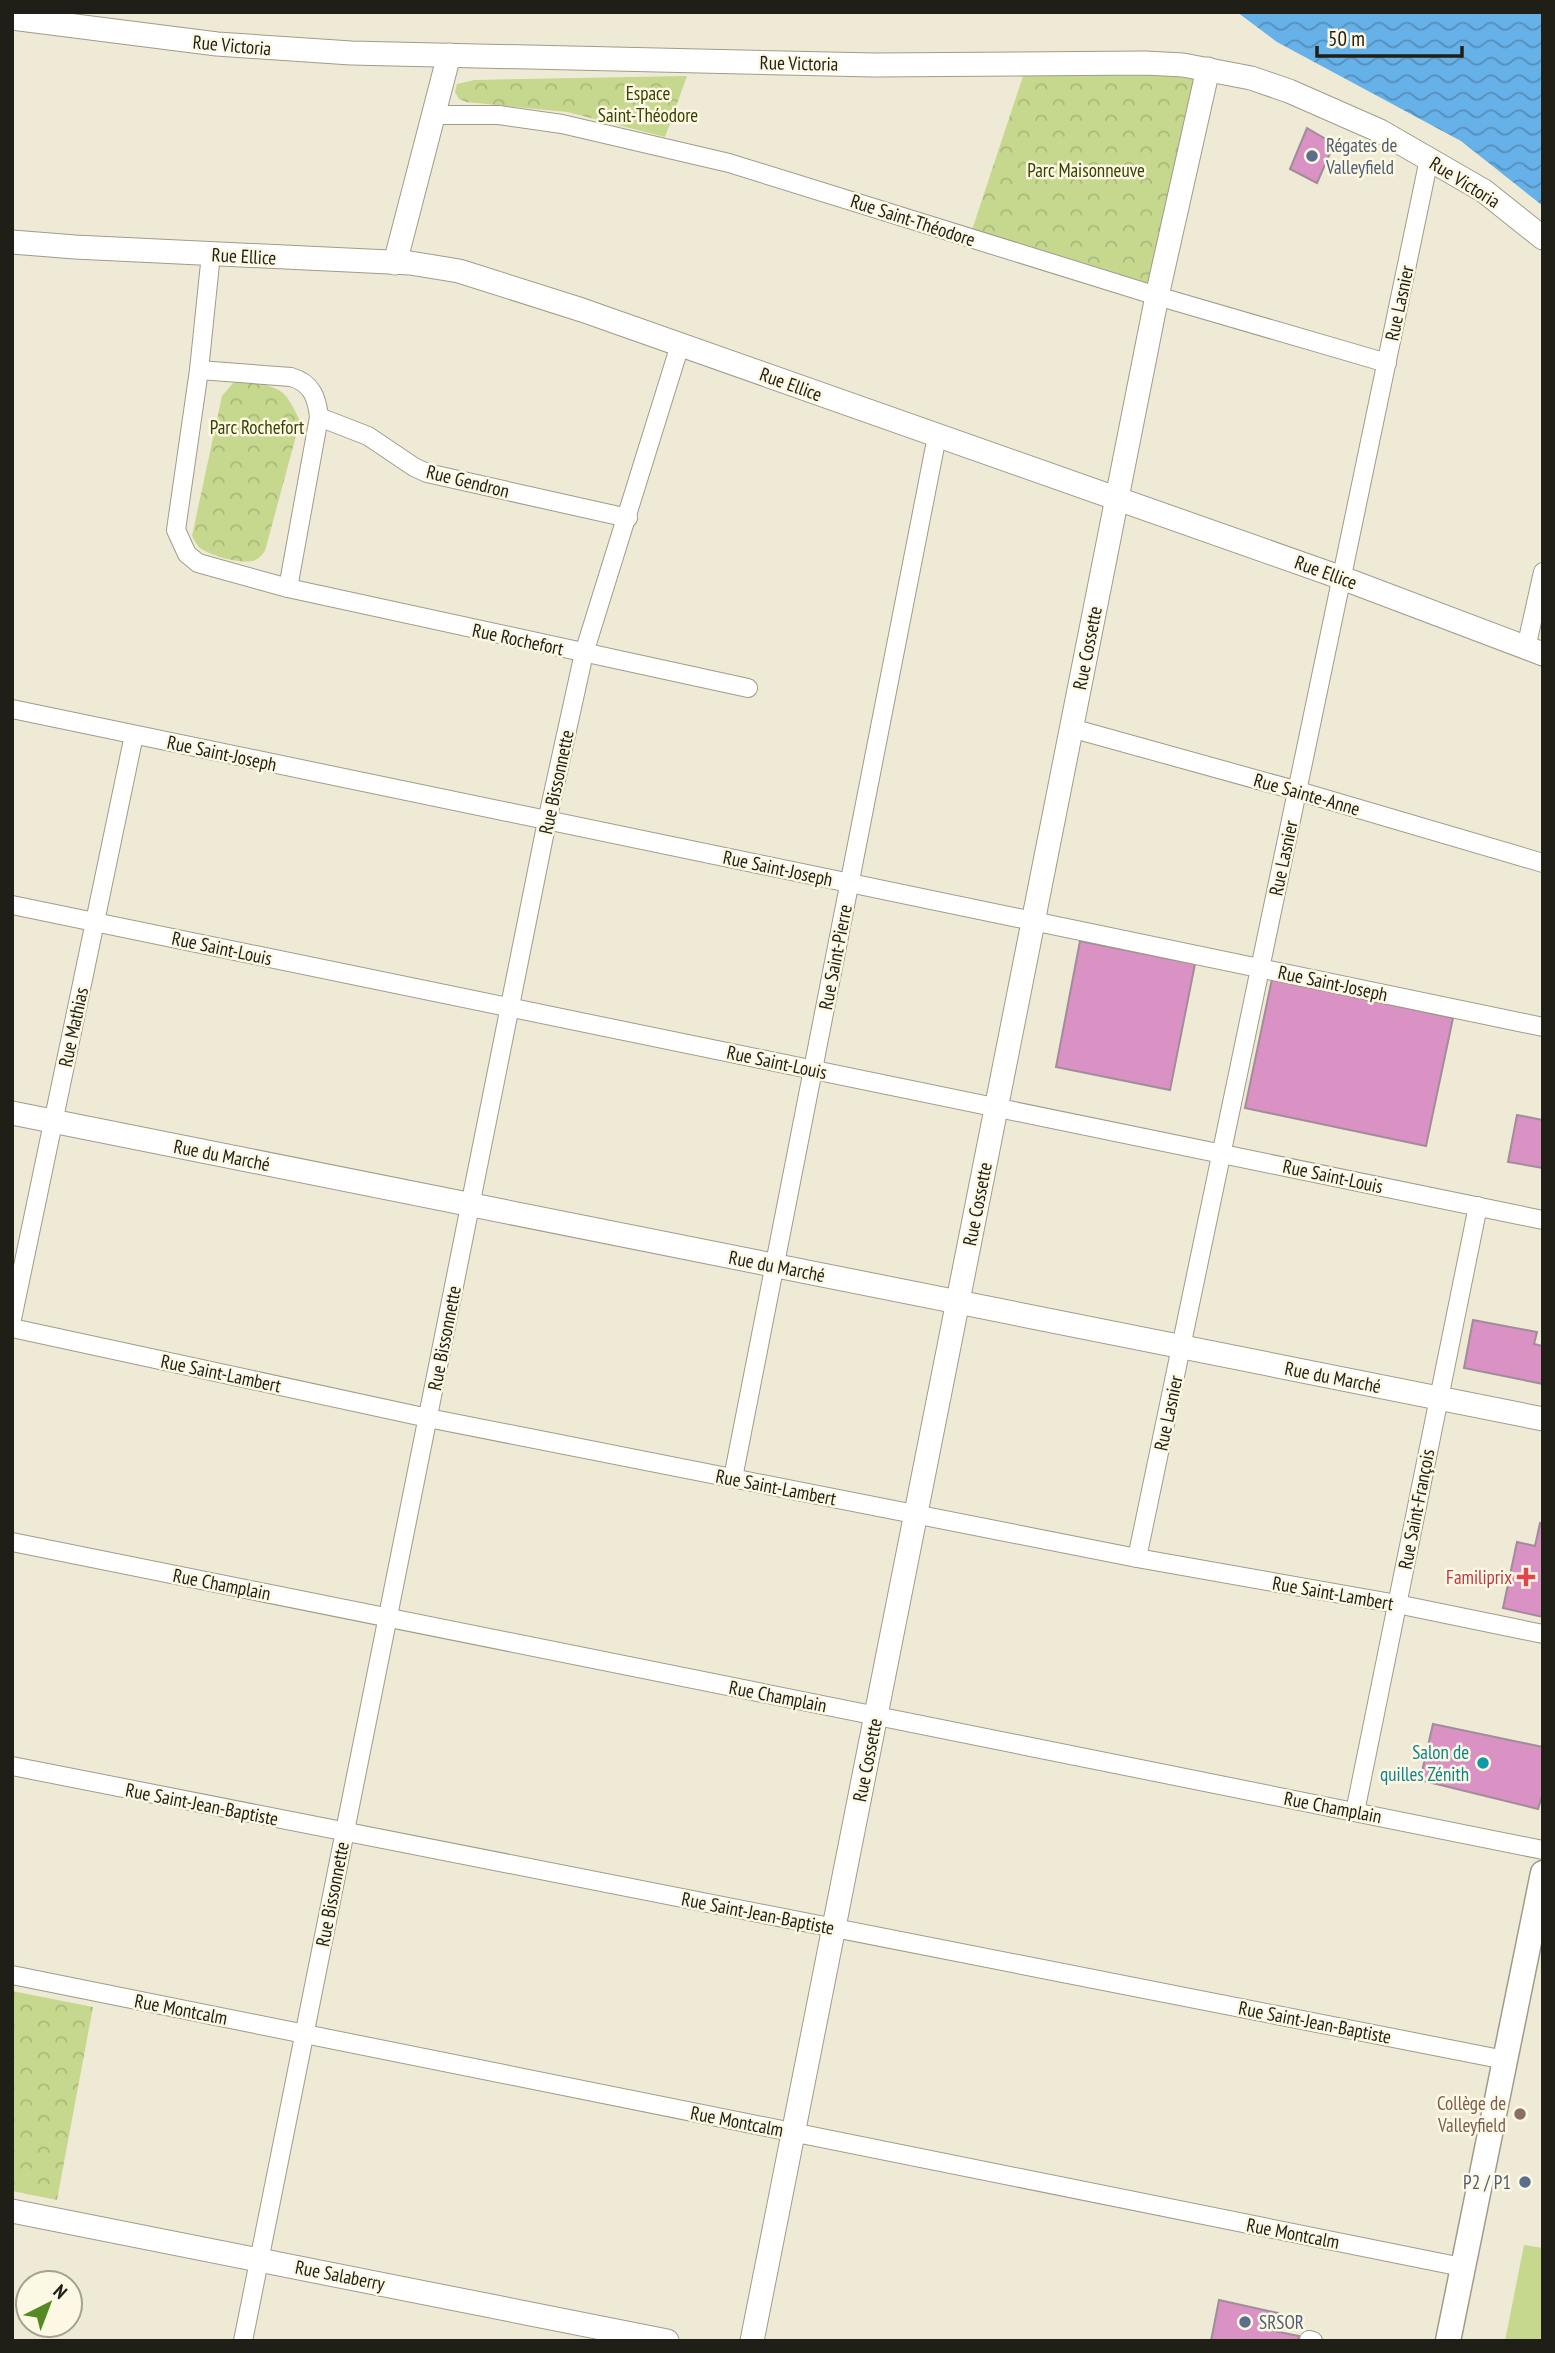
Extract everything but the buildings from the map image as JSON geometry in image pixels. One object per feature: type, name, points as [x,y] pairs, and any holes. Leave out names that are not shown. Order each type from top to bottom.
[{"type":"main road","points":[[1448,2341],[1543,1873]]},
{"type":"street","name":"Rue Victoria","points":[[12,18],[217,44],[351,53],[874,65],[1145,63],[1208,69],[1251,78],[1289,91],[1380,131],[1484,191],[1543,238]]},
{"type":"street","points":[[395,263],[449,55]]},
{"type":"street","name":"Rue Cossette","points":[[751,2341],[1157,296],[1208,69]]},
{"type":"street","name":"Rue Saint-Théodore","points":[[432,115],[499,116],[562,124],[702,156],[766,173],[1157,296],[1387,363]]},
{"type":"street","name":"Rue Lasnier","points":[[1137,1558],[1429,159]]},
{"type":"street","name":"Rue Ellice","points":[[12,242],[432,265],[458,271],[582,310],[1342,578],[1534,651]]},
{"type":"street","name":"Rue Rochefort","points":[[211,254],[199,370],[176,530],[187,554],[198,564],[288,588],[748,688]]},
{"type":"street","name":"Rue Bissonnette","points":[[243,2341],[547,821],[584,653],[680,345]]},
{"type":"street","points":[[199,370],[300,380],[315,396],[319,417],[288,588]]},
{"type":"street","name":"Rue Gendron","points":[[319,417],[368,436],[427,473],[628,518]]},
{"type":"street","name":"Rue Saint-Pierre","points":[[733,1478],[937,436]]},
{"type":"street","points":[[1534,651],[1543,572]]},
{"type":"street","name":"Rue Saint-Joseph","points":[[12,709],[1543,1027]]},
{"type":"street","name":"Rue Sainte-Anne","points":[[1071,728],[1543,863]]},
{"type":"street","name":"Rue Mathias","points":[[12,1319],[134,735]]},
{"type":"street","name":"Rue Saint-Louis","points":[[12,905],[1543,1220]]},
{"type":"street","name":"Rue du Marché","points":[[12,1113],[1543,1419]]},
{"type":"street","name":"Rue Saint-François","points":[[1355,1812],[1478,1206]]},
{"type":"street","name":"Rue Saint-Lambert","points":[[12,1328],[428,1418],[1137,1558],[1397,1604],[1543,1634]]},
{"type":"street","name":"Rue Champlain","points":[[12,1542],[1543,1850]]},
{"type":"street","name":"Rue Saint-Jean-Baptiste","points":[[12,1766],[1505,2060]]},
{"type":"street","name":"Rue Montcalm","points":[[12,1975],[1462,2267]]},
{"type":"street","name":"Rue Salaberry","points":[[12,2211],[667,2341]]},
{"type":"green space","name":"Parc Maisonneuve","points":[[1025,70],[1149,73],[1198,80],[1151,286],[972,230]]},
{"type":"green space","name":"Espace Saint-Théodore","points":[[687,76],[665,137],[567,112],[466,102],[459,99],[455,92],[457,84],[474,80]]},
{"type":"green space","name":"Parc Rochefort","points":[[249,381],[282,392],[300,421],[265,551],[256,560],[247,562],[208,553],[198,546],[192,536],[222,396],[233,383]]},
{"type":"green space","points":[[12,1991],[93,2007],[57,2200],[12,2191]]},
{"type":"green space","points":[[1524,2245],[1543,2248],[1543,2341],[1505,2341]]},
{"type":"water","points":[[1237,12],[1543,12],[1543,206],[1461,141],[1277,42]]},
{"type":"place","name":"Régates de Valleyfield","points":[[1312,156]]},
{"type":"place","name":"Familiprix","points":[[1526,1577]]},
{"type":"place","name":"Salon de quilles Zénith","points":[[1483,1763]]},
{"type":"place","name":"Collège de Valleyfield","points":[[1520,2114]]},
{"type":"place","name":"P2 / P1","points":[[1525,2182]]},
{"type":"place","name":"SRSOR","points":[[1245,2322]]}]
